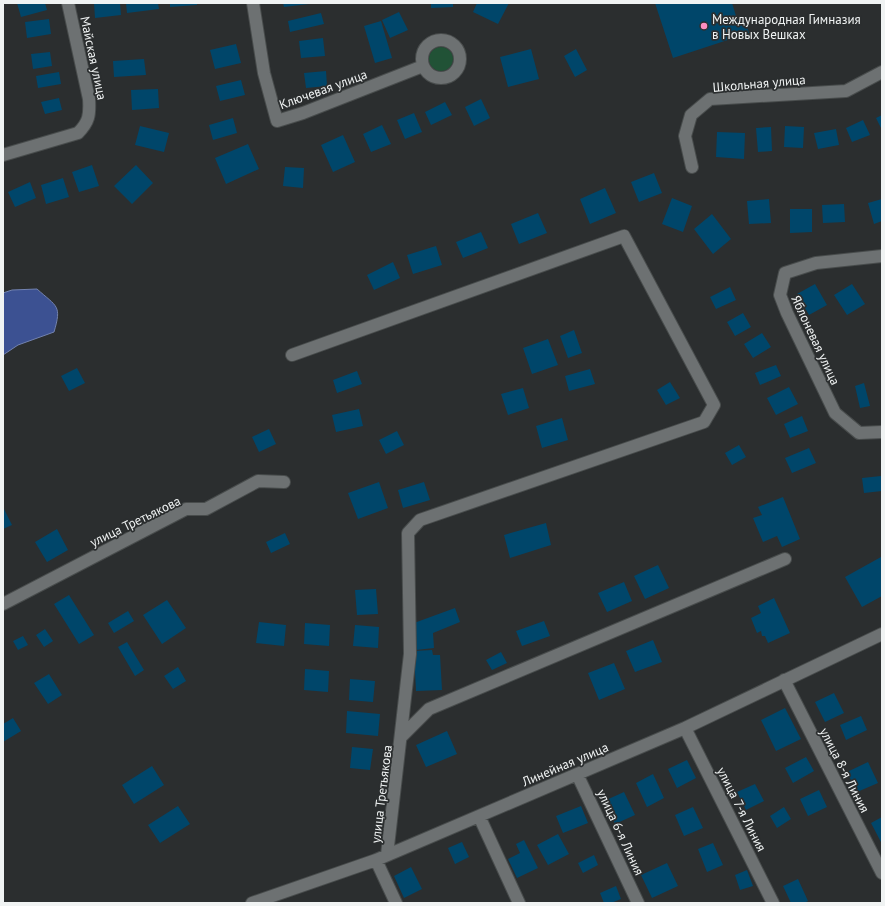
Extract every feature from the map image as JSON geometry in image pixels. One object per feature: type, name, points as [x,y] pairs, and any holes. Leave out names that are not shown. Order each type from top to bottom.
[{"type":"street","name":"Майская улица","points":[[3,155],[78,133],[86,125],[90,114],[89,100],[68,3]]},
{"type":"street","name":"Ключевая улица","points":[[253,3],[264,73],[277,121],[303,114],[423,66]]},
{"type":"street","name":"Школьная улица","points":[[692,167],[685,136],[691,115],[710,99],[846,91],[882,72]]},
{"type":"street","name":"улица Третьякова","points":[[292,355],[624,236],[714,405],[704,422],[420,520],[408,533],[410,654],[402,736],[382,857]]},
{"type":"street","name":"Яблоневая улица","points":[[882,256],[816,263],[785,273],[780,295],[787,313],[835,413],[859,433],[882,432]]},
{"type":"street","name":"улица Третьякова","points":[[3,604],[186,509],[206,508],[258,481],[284,482]]},
{"type":"street","points":[[402,736],[429,709],[785,558]]},
{"type":"street","name":"Линейная улица","points":[[259,902],[382,857],[685,728],[882,634]]},
{"type":"street","name":"улица 8-я Линия","points":[[784,680],[882,873]]},
{"type":"street","name":"улица 7-я Линия","points":[[685,728],[773,903]]},
{"type":"street","name":"улица 6-я Линия","points":[[577,774],[638,903]]},
{"type":"street","points":[[479,816],[519,903]]},
{"type":"street","points":[[382,857],[396,903]]},
{"type":"green space","points":[[441,47],[446,48],[452,54],[452,64],[446,70],[441,71],[436,70],[430,64],[429,59],[430,54],[436,48]]},
{"type":"water","points":[[37,289],[56,307],[58,316],[54,332],[18,345],[3,355],[3,293],[12,290]]},
{"type":"building","points":[[17,3],[45,3],[47,10],[21,17]]},
{"type":"building","points":[[94,3],[120,3],[121,15],[95,18]]},
{"type":"building","points":[[126,3],[158,3],[159,9],[127,13]]},
{"type":"building","points":[[170,3],[197,3],[197,5],[170,7]]},
{"type":"building","points":[[283,3],[309,3],[309,4],[284,7]]},
{"type":"building","points":[[431,3],[453,3],[453,7],[431,8]]},
{"type":"building","points":[[477,3],[509,3],[498,24],[473,12]]},
{"type":"building","name":"Международная Гимназия в Новых Вешках","points":[[655,3],[732,3],[737,19],[744,17],[749,33],[673,58]]},
{"type":"building","points":[[399,12],[408,30],[390,38],[382,20]]},
{"type":"building","points":[[321,13],[324,24],[290,32],[288,21]]},
{"type":"building","points":[[49,19],[51,34],[27,38],[25,22]]},
{"type":"building","points":[[381,21],[392,58],[375,63],[364,26]]},
{"type":"building","points":[[323,38],[325,56],[301,58],[299,41]]},
{"type":"building","points":[[236,44],[241,63],[215,69],[210,50]]},
{"type":"building","points":[[531,49],[539,79],[508,87],[500,57]]},
{"type":"building","points":[[576,49],[587,70],[575,77],[564,56]]},
{"type":"building","points":[[50,52],[52,66],[33,69],[31,54]]},
{"type":"building","points":[[144,59],[146,75],[114,77],[113,61]]},
{"type":"building","points":[[326,71],[327,86],[306,88],[304,73]]},
{"type":"building","points":[[59,72],[61,84],[38,88],[36,76]]},
{"type":"building","points":[[241,80],[245,95],[220,101],[216,86]]},
{"type":"building","points":[[158,89],[159,108],[132,110],[131,90]]},
{"type":"building","points":[[59,98],[62,110],[45,114],[41,102]]},
{"type":"building","points":[[481,99],[490,118],[474,126],[465,107]]},
{"type":"building","points":[[445,102],[452,115],[431,125],[425,112]]},
{"type":"building","points":[[414,113],[422,132],[405,139],[397,120]]},
{"type":"building","points":[[882,115],[882,130],[876,118]]},
{"type":"building","points":[[233,118],[237,133],[213,140],[209,125]]},
{"type":"building","points":[[863,120],[870,135],[852,142],[846,128]]},
{"type":"building","points":[[382,125],[391,144],[371,152],[363,134]]},
{"type":"building","points":[[140,126],[169,133],[164,152],[135,145]]},
{"type":"building","points":[[785,126],[804,127],[803,148],[784,147]]},
{"type":"building","points":[[771,127],[772,151],[758,152],[756,128]]},
{"type":"building","points":[[836,129],[839,145],[818,149],[814,133]]},
{"type":"building","points":[[717,132],[745,133],[744,159],[716,157]]},
{"type":"building","points":[[343,135],[355,162],[333,172],[321,145]]},
{"type":"building","points":[[248,144],[259,169],[226,184],[215,158]]},
{"type":"building","points":[[92,165],[99,186],[79,192],[72,172]]},
{"type":"building","points":[[136,165],[153,183],[132,204],[114,186]]},
{"type":"building","points":[[285,167],[304,168],[303,188],[283,186]]},
{"type":"building","points":[[654,173],[662,193],[639,202],[631,182]]},
{"type":"building","points":[[63,178],[69,197],[46,204],[41,185]]},
{"type":"building","points":[[30,182],[36,198],[15,207],[8,192]]},
{"type":"building","points":[[605,188],[616,213],[590,224],[580,199]]},
{"type":"building","points":[[672,198],[692,206],[683,232],[662,224]]},
{"type":"building","points":[[769,199],[771,223],[749,224],[747,201]]},
{"type":"building","points":[[882,199],[882,221],[874,224],[868,203]]},
{"type":"building","points":[[844,204],[845,222],[823,223],[822,205]]},
{"type":"building","points":[[790,209],[812,209],[812,232],[790,233]]},
{"type":"building","points":[[538,213],[547,233],[519,244],[511,224]]},
{"type":"building","points":[[712,214],[731,239],[713,254],[694,229]]},
{"type":"building","points":[[481,232],[488,248],[463,258],[456,242]]},
{"type":"building","points":[[436,246],[442,265],[413,274],[407,255]]},
{"type":"building","points":[[393,262],[400,278],[374,290],[367,275]]},
{"type":"building","points":[[815,284],[827,305],[809,315],[797,294]]},
{"type":"building","points":[[852,284],[865,304],[847,315],[834,295]]},
{"type":"building","points":[[730,287],[736,300],[716,309],[710,297]]},
{"type":"building","points":[[743,313],[751,327],[735,336],[727,322]]},
{"type":"building","points":[[574,330],[582,353],[568,358],[560,336]]},
{"type":"building","points":[[762,333],[771,347],[753,358],[744,344]]},
{"type":"building","points":[[548,339],[558,365],[532,374],[523,348]]},
{"type":"building","points":[[776,365],[781,376],[760,385],[755,373]]},
{"type":"building","points":[[77,368],[85,383],[69,391],[61,376]]},
{"type":"building","points":[[590,369],[595,384],[569,391],[565,376]]},
{"type":"building","points":[[357,371],[362,384],[337,393],[333,380]]},
{"type":"building","points":[[670,382],[680,398],[666,405],[657,390]]},
{"type":"building","points":[[864,383],[870,406],[860,408],[855,386]]},
{"type":"building","points":[[789,387],[798,404],[776,415],[767,398]]},
{"type":"building","points":[[523,388],[529,408],[508,415],[501,394]]},
{"type":"building","points":[[359,409],[363,426],[336,432],[332,415]]},
{"type":"building","points":[[802,416],[808,431],[790,438],[784,424]]},
{"type":"building","points":[[562,418],[568,440],[542,448],[536,426]]},
{"type":"building","points":[[269,429],[276,444],[259,452],[252,437]]},
{"type":"building","points":[[397,431],[404,445],[386,454],[379,440]]},
{"type":"building","points":[[739,445],[746,457],[732,465],[725,453]]},
{"type":"building","points":[[809,448],[816,463],[792,473],[785,458]]},
{"type":"building","points":[[881,476],[882,491],[864,493],[862,478]]},
{"type":"building","points":[[379,482],[388,508],[358,519],[348,493]]},
{"type":"building","points":[[424,482],[430,500],[403,508],[398,490]]},
{"type":"building","points":[[783,497],[800,539],[782,547],[777,536],[763,542],[753,518],[762,515],[758,507]]},
{"type":"building","points":[[3,507],[12,525],[3,529]]},
{"type":"building","points":[[546,523],[551,545],[510,558],[504,535]]},
{"type":"building","points":[[57,529],[68,550],[47,562],[35,542]]},
{"type":"building","points":[[285,533],[290,544],[271,553],[266,542]]},
{"type":"building","points":[[881,557],[882,596],[862,607],[845,577]]},
{"type":"building","points":[[658,565],[669,588],[645,599],[634,576]]},
{"type":"building","points":[[624,582],[632,601],[607,612],[598,593]]},
{"type":"building","points":[[376,589],[378,614],[357,615],[355,590]]},
{"type":"building","points":[[69,595],[94,635],[79,644],[54,604]]},
{"type":"building","points":[[774,598],[790,633],[768,643],[765,636],[762,636],[761,631],[757,633],[751,618],[761,613],[758,606]]},
{"type":"building","points":[[167,600],[186,628],[162,644],[143,615]]},
{"type":"building","points":[[455,608],[460,622],[433,633],[434,648],[416,650],[414,623]]},
{"type":"building","points":[[128,611],[134,621],[114,633],[108,623]]},
{"type":"building","points":[[544,621],[550,636],[522,646],[516,631]]},
{"type":"building","points":[[259,622],[286,625],[284,646],[256,643]]},
{"type":"building","points":[[305,623],[330,625],[329,646],[304,644]]},
{"type":"building","points":[[355,625],[379,627],[378,648],[353,646]]},
{"type":"building","points":[[45,629],[53,641],[44,647],[36,635]]},
{"type":"building","points":[[23,636],[28,645],[18,650],[13,641]]},
{"type":"building","points":[[653,640],[662,662],[635,672],[626,651]]},
{"type":"building","points":[[127,642],[144,670],[135,676],[118,647]]},
{"type":"building","points":[[432,650],[433,655],[440,655],[442,690],[416,691],[414,651]]},
{"type":"building","points":[[501,652],[507,663],[492,670],[486,660]]},
{"type":"building","points":[[614,663],[625,689],[599,700],[588,673]]},
{"type":"building","points":[[178,667],[186,681],[173,689],[164,676]]},
{"type":"building","points":[[305,669],[329,671],[328,692],[304,690]]},
{"type":"building","points":[[49,674],[62,695],[48,704],[34,683]]},
{"type":"building","points":[[350,679],[375,681],[373,702],[349,700]]},
{"type":"building","points":[[834,693],[844,713],[825,722],[815,702]]},
{"type":"building","points":[[785,708],[801,739],[776,751],[761,720]]},
{"type":"building","points":[[347,711],[380,714],[378,736],[346,733]]},
{"type":"building","points":[[861,716],[867,730],[846,740],[840,725]]},
{"type":"building","points":[[13,718],[21,731],[3,742],[3,724]]},
{"type":"building","points":[[447,731],[457,754],[426,767],[416,745]]},
{"type":"building","points":[[352,747],[373,749],[370,770],[350,768]]},
{"type":"building","points":[[806,757],[814,771],[793,783],[785,768]]},
{"type":"building","points":[[687,760],[696,778],[677,788],[668,769]]},
{"type":"building","points":[[868,762],[878,783],[857,792],[847,772]]},
{"type":"building","points":[[152,766],[164,785],[134,804],[122,785]]},
{"type":"building","points":[[653,774],[664,798],[647,807],[636,783]]},
{"type":"building","points":[[755,784],[764,801],[746,810],[737,792]]},
{"type":"building","points":[[819,790],[827,807],[808,816],[800,799]]},
{"type":"building","points":[[624,792],[635,815],[615,824],[604,801]]},
{"type":"building","points":[[178,806],[190,824],[160,843],[148,825]]},
{"type":"building","points":[[581,806],[588,823],[563,833],[556,816]]},
{"type":"building","points":[[693,807],[703,828],[684,836],[675,815]]},
{"type":"building","points":[[784,807],[791,819],[777,828],[770,816]]},
{"type":"building","points":[[882,817],[882,844],[871,823]]},
{"type":"building","points":[[558,834],[569,854],[548,865],[537,845]]},
{"type":"building","points":[[524,840],[538,868],[517,878],[508,859],[520,853],[516,844]]},
{"type":"building","points":[[462,842],[469,857],[455,864],[448,848]]},
{"type":"building","points":[[713,843],[723,865],[707,872],[698,849]]},
{"type":"building","points":[[594,855],[598,865],[583,873],[578,863]]},
{"type":"building","points":[[667,863],[678,886],[652,898],[641,875]]},
{"type":"building","points":[[411,867],[422,889],[404,898],[394,876]]},
{"type":"building","points":[[747,870],[753,886],[740,890],[735,875]]},
{"type":"building","points":[[798,879],[808,901],[804,903],[791,903],[783,886]]},
{"type":"building","points":[[616,886],[621,899],[611,903],[604,903],[600,893]]},
{"type":"place","name":"Международная Гимназия в Новых Вешках","points":[[704,26]]}]
